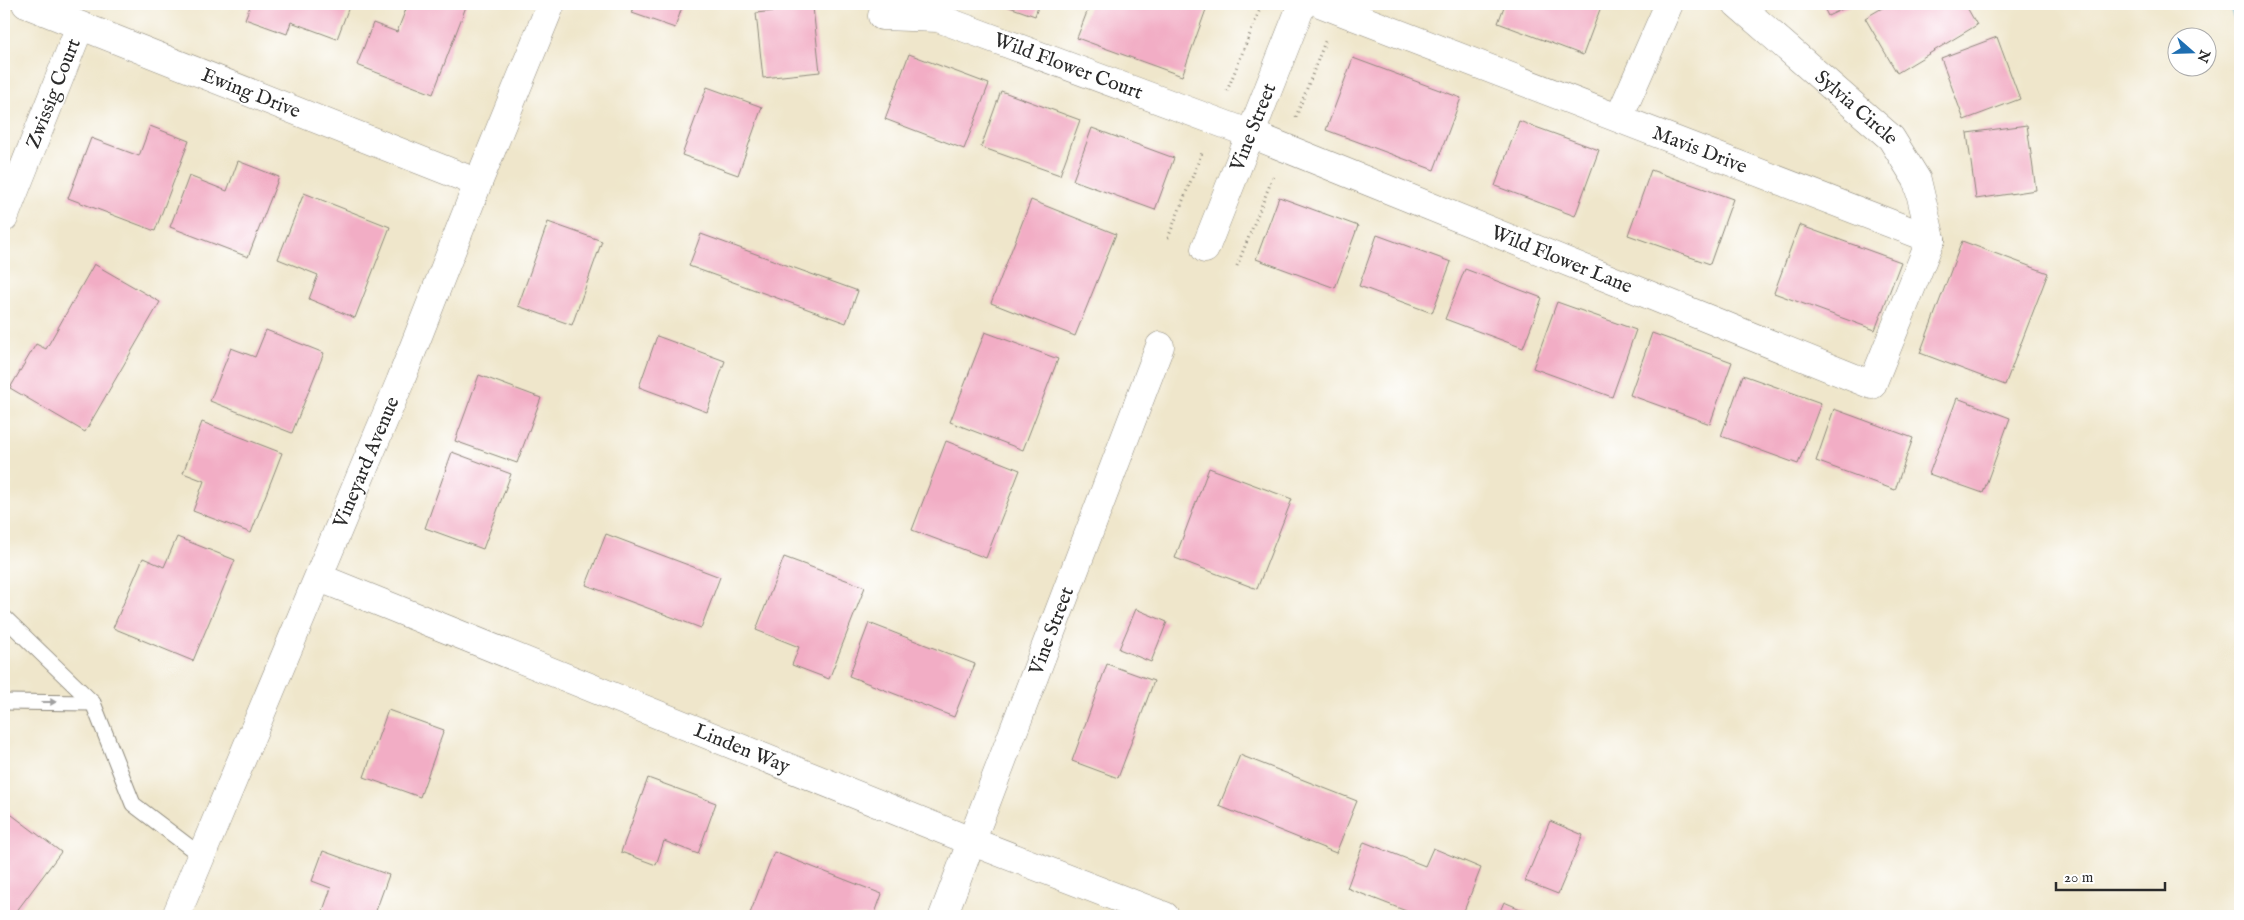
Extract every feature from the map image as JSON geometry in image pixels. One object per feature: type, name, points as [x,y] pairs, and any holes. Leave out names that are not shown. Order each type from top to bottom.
[{"type":"street","name":"Ewing Drive","points":[[26,4],[478,183]]},
{"type":"street","name":"Vineyard Avenue","points":[[176,916],[200,855],[320,578],[551,4]]},
{"type":"street","name":"Vine Street","points":[[1205,249],[1302,4]]},
{"type":"street","name":"Mavis Drive","points":[[1322,4],[1931,239]]},
{"type":"street","points":[[1619,118],[1669,4]]},
{"type":"street","name":"Sylvia Circle","points":[[1737,4],[1891,138],[1917,180],[1931,239]]},
{"type":"street","name":"Wild Flower Court","points":[[882,16],[938,18],[1251,134]]},
{"type":"street","name":"Zwissig Court","points":[[4,218],[80,26]]},
{"type":"street","name":"Wild Flower Lane","points":[[1251,134],[1872,384],[1931,239]]},
{"type":"street","name":"Vine Street","points":[[943,916],[973,842],[1160,346]]},
{"type":"street","name":"Linden Way","points":[[320,578],[973,842],[1165,916]]},
{"type":"lane","points":[[4,616],[93,703],[133,804],[200,855]]},
{"type":"lane","points":[[4,702],[93,703]]},
{"type":"building","points":[[251,4],[350,4],[337,39],[291,22],[287,34],[245,19]]},
{"type":"building","points":[[408,4],[467,4],[433,94],[357,65],[373,23],[397,32]]},
{"type":"building","points":[[636,4],[683,4],[675,28],[632,13]]},
{"type":"building","points":[[1001,4],[1039,4],[1035,16]]},
{"type":"building","points":[[1090,4],[1208,4],[1182,76],[1077,38]]},
{"type":"building","points":[[1505,4],[1602,4],[1583,55],[1498,23]]},
{"type":"building","points":[[1822,4],[1853,4],[1828,16]]},
{"type":"building","points":[[1889,4],[1965,4],[1977,25],[1897,73],[1865,18]]},
{"type":"building","points":[[813,7],[820,72],[763,78],[756,13]]},
{"type":"building","points":[[1997,37],[2020,99],[1964,120],[1941,58]]},
{"type":"building","points":[[909,54],[989,84],[964,149],[885,119]]},
{"type":"building","points":[[1353,58],[1461,98],[1434,170],[1326,130]]},
{"type":"building","points":[[707,87],[762,107],[738,175],[682,155]]},
{"type":"building","points":[[1001,91],[1080,120],[1060,175],[981,147]]},
{"type":"building","points":[[1519,121],[1599,150],[1575,216],[1495,186]]},
{"type":"building","points":[[2027,125],[2036,190],[1976,199],[1967,133]]},
{"type":"building","points":[[150,126],[189,141],[155,231],[68,198],[91,138],[139,156]]},
{"type":"building","points":[[1092,128],[1174,158],[1155,210],[1073,180]]},
{"type":"building","points":[[238,161],[279,177],[248,257],[170,227],[189,176],[227,191]]},
{"type":"building","points":[[1651,170],[1733,199],[1710,264],[1628,235]]},
{"type":"building","points":[[304,193],[390,227],[355,318],[309,299],[318,275],[278,259]]},
{"type":"building","points":[[1279,197],[1358,226],[1335,288],[1256,259]]},
{"type":"building","points":[[1031,200],[1116,234],[1075,336],[991,303]]},
{"type":"building","points":[[548,222],[602,241],[572,325],[518,306]]},
{"type":"building","points":[[1799,225],[1901,262],[1875,330],[1774,293]]},
{"type":"building","points":[[701,234],[858,291],[846,323],[689,266]]},
{"type":"building","points":[[1377,235],[1451,262],[1432,313],[1359,286]]},
{"type":"building","points":[[1962,241],[2048,273],[2005,385],[1920,353]]},
{"type":"building","points":[[94,264],[160,302],[85,432],[10,388],[36,344],[46,349]]},
{"type":"building","points":[[1465,269],[1542,298],[1523,348],[1445,319]]},
{"type":"building","points":[[1557,302],[1636,330],[1612,397],[1533,368]]},
{"type":"building","points":[[266,330],[324,353],[292,433],[210,401],[231,348],[255,357]]},
{"type":"building","points":[[985,332],[1058,359],[1023,450],[950,422]]},
{"type":"building","points":[[1652,333],[1732,362],[1710,424],[1630,395]]},
{"type":"building","points":[[657,336],[725,361],[707,412],[639,387]]},
{"type":"building","points":[[479,375],[541,398],[517,463],[455,441]]},
{"type":"building","points":[[1743,375],[1821,403],[1798,464],[1721,436]]},
{"type":"building","points":[[1957,398],[2010,418],[1983,493],[1929,474]]},
{"type":"building","points":[[1834,409],[1913,438],[1895,490],[1816,461]]},
{"type":"building","points":[[202,422],[282,453],[251,533],[193,511],[204,481],[183,473]]},
{"type":"building","points":[[946,441],[1020,470],[986,558],[912,530]]},
{"type":"building","points":[[452,452],[511,474],[483,549],[425,528]]},
{"type":"building","points":[[1209,468],[1292,499],[1257,589],[1175,558]]},
{"type":"building","points":[[606,534],[720,577],[701,628],[586,585]]},
{"type":"building","points":[[177,537],[235,560],[193,661],[113,628],[143,558],[164,567]]},
{"type":"building","points":[[784,557],[865,587],[829,679],[792,665],[799,647],[756,630]]},
{"type":"building","points":[[1136,609],[1167,622],[1151,662],[1119,649]]},
{"type":"building","points":[[869,623],[975,664],[954,717],[849,676]]},
{"type":"building","points":[[1107,664],[1154,681],[1118,778],[1072,761]]},
{"type":"building","points":[[388,710],[444,730],[420,797],[364,777]]},
{"type":"building","points":[[1240,755],[1357,801],[1336,853],[1219,806]]},
{"type":"building","points":[[648,778],[716,803],[698,854],[664,841],[656,865],[621,852]]},
{"type":"building","points":[[4,809],[61,852],[13,916],[4,916]]},
{"type":"building","points":[[1550,821],[1583,835],[1558,894],[1525,881]]},
{"type":"building","points":[[1364,842],[1425,866],[1433,848],[1481,868],[1462,916],[1419,916],[1347,888]]},
{"type":"building","points":[[323,851],[389,875],[374,916],[321,916],[331,888],[312,881]]},
{"type":"building","points":[[774,852],[882,894],[874,916],[749,916]]},
{"type":"building","points":[[1504,902],[1537,916],[1498,916]]},
{"type":"waterway","points":[[2234,4],[2240,21]]}]
